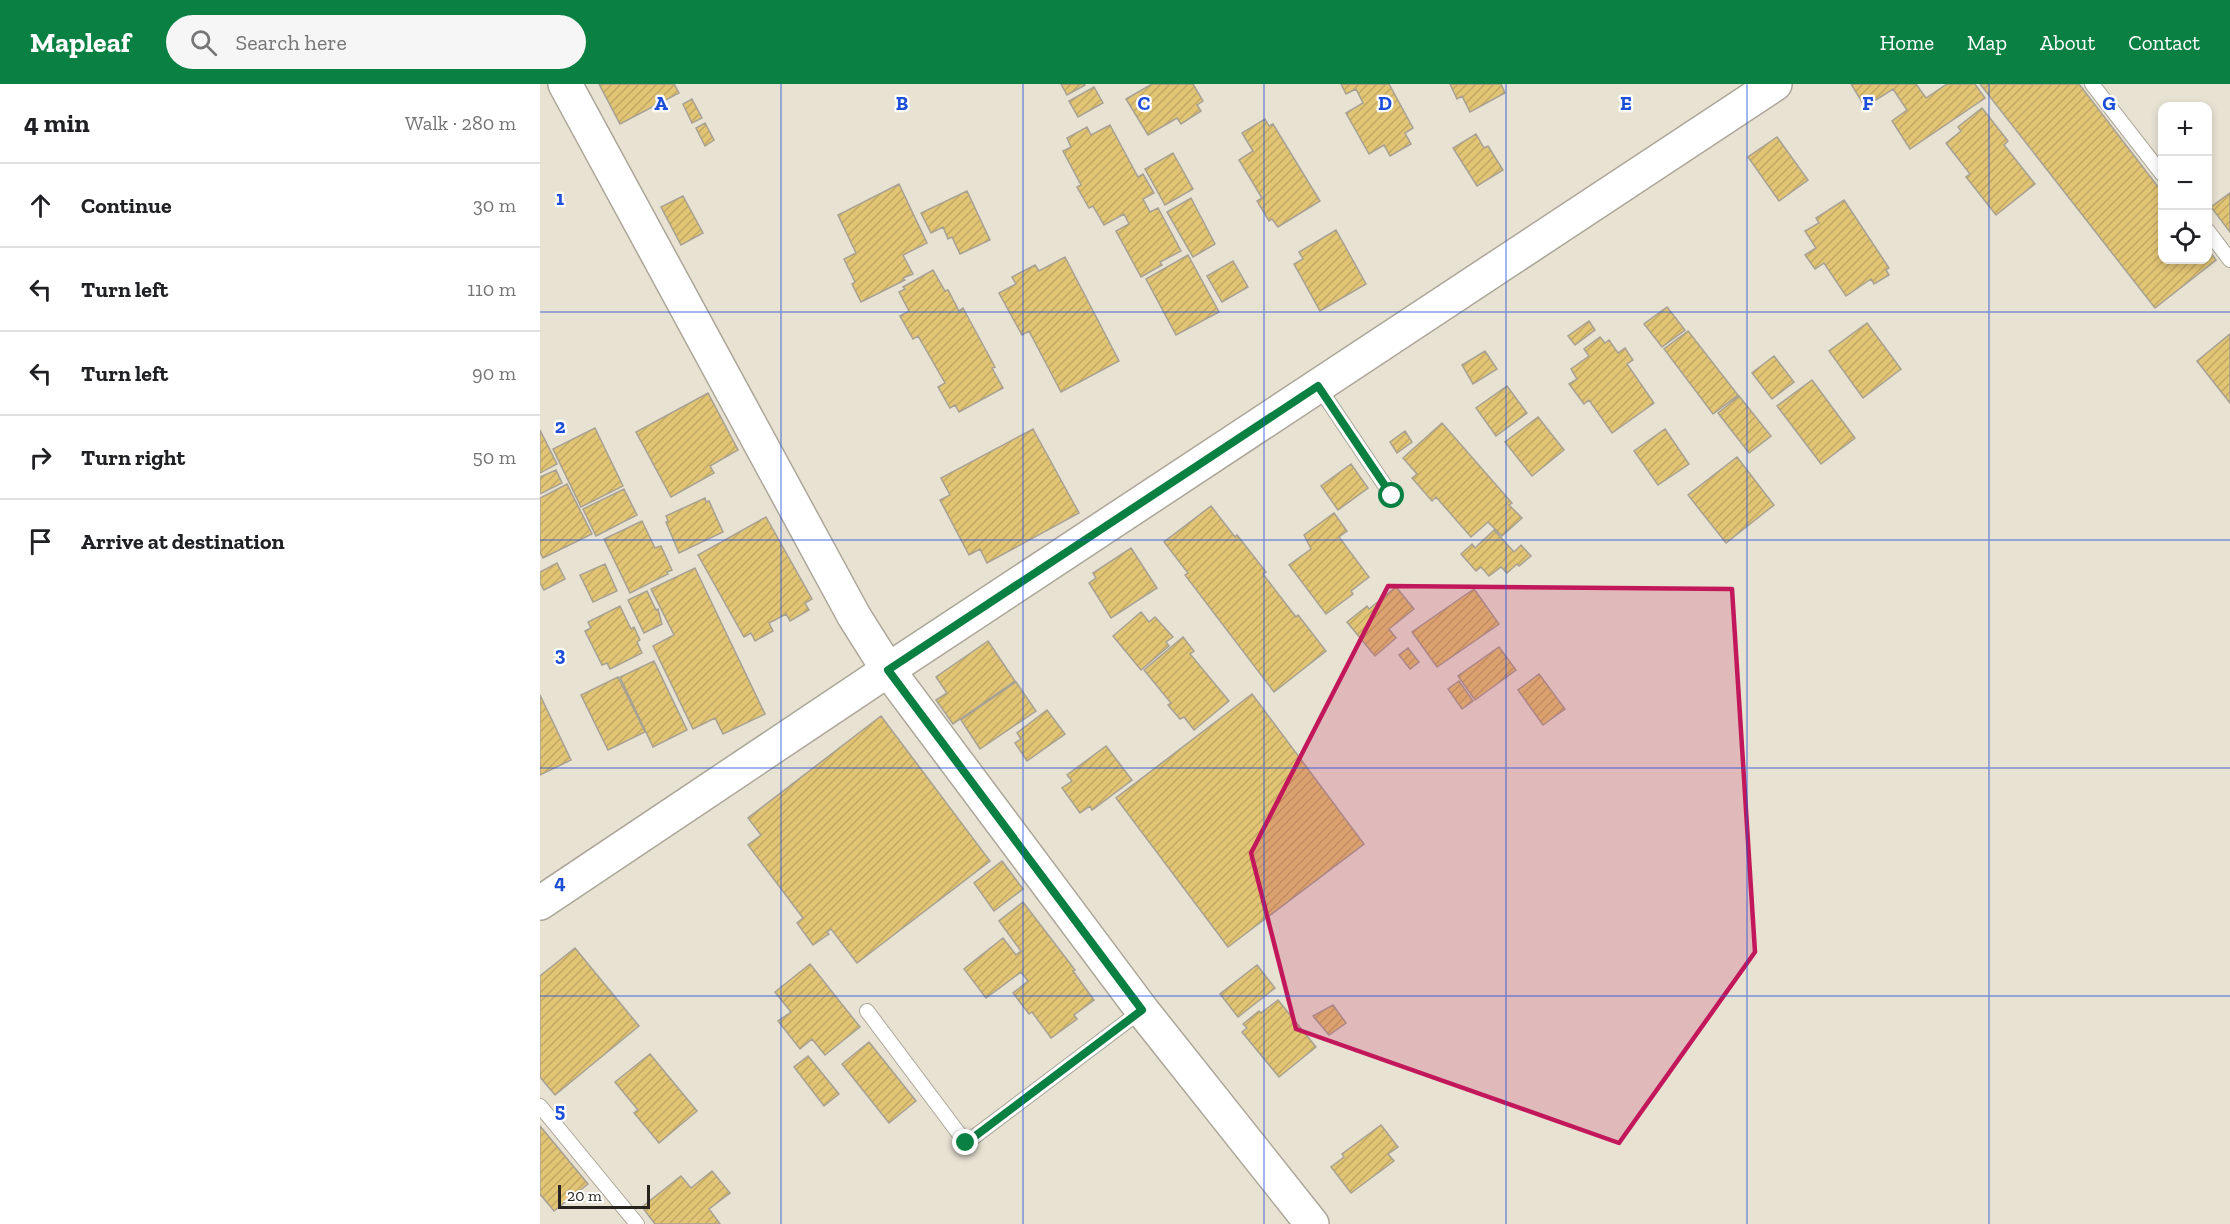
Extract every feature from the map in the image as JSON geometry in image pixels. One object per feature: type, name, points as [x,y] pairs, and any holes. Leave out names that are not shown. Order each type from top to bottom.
[{"type":"street","points":[[565,84],[854,616],[888,670],[1142,1010],[1312,1224]]},
{"type":"street","points":[[540,903],[888,670],[1775,84]]},
{"type":"lane","points":[[2092,84],[2158,168]]},
{"type":"lane","points":[[2212,236],[2230,260]]},
{"type":"lane","points":[[1318,386],[1392,496]]},
{"type":"lane","points":[[867,1011],[966,1143],[1142,1010]]},
{"type":"lane","points":[[540,1106],[637,1224]]},
{"type":"highlighted area","points":[[1388,586],[1732,589],[1755,952],[1619,1143],[1296,1029],[1251,853]]},
{"type":"building","points":[[599,84],[674,84],[679,93],[620,124]]},
{"type":"building","points":[[1061,84],[1084,84],[1085,85],[1067,95]]},
{"type":"building","points":[[1152,84],[1193,84],[1203,101],[1197,105],[1201,111],[1181,124],[1177,118],[1148,135],[1126,99]]},
{"type":"building","points":[[1341,84],[1389,84],[1413,128],[1405,133],[1411,144],[1390,156],[1384,145],[1369,154],[1346,113],[1363,103],[1356,89],[1346,94]]},
{"type":"building","points":[[1450,84],[1501,84],[1505,93],[1470,112],[1462,96],[1457,99]]},
{"type":"building","points":[[1851,84],[1916,84],[1926,98],[1947,84],[1975,84],[1985,98],[1910,149],[1892,121],[1907,110],[1893,89],[1865,107]]},
{"type":"building","points":[[1980,84],[2079,84],[2158,187],[2158,264],[2211,264],[2155,308]]},
{"type":"building","points":[[1094,87],[1103,103],[1078,117],[1069,101]]},
{"type":"building","points":[[692,99],[702,118],[692,123],[683,104]]},
{"type":"building","points":[[1982,108],[2008,141],[2004,145],[2035,184],[1996,215],[1966,177],[1970,174],[1946,143],[1961,131],[1958,127]]},
{"type":"building","points":[[1265,119],[1269,126],[1273,124],[1320,201],[1278,227],[1272,219],[1269,221],[1257,201],[1262,198],[1239,160],[1253,151],[1242,133]]},
{"type":"building","points":[[705,123],[714,140],[705,146],[696,128]]},
{"type":"building","points":[[1110,125],[1138,177],[1143,174],[1154,193],[1143,199],[1150,212],[1158,208],[1181,251],[1160,262],[1162,265],[1141,277],[1116,231],[1129,224],[1124,214],[1104,225],[1093,206],[1089,208],[1077,187],[1081,185],[1063,151],[1071,147],[1067,138],[1087,127],[1091,135]]},
{"type":"building","points":[[1476,134],[1484,148],[1488,146],[1503,170],[1477,186],[1453,148]]},
{"type":"building","points":[[1777,137],[1808,180],[1779,201],[1748,157]]},
{"type":"building","points":[[1173,153],[1193,189],[1165,205],[1145,169]]},
{"type":"building","points":[[899,184],[927,243],[903,255],[913,274],[861,302],[844,259],[856,253],[838,215]]},
{"type":"building","points":[[967,191],[990,240],[960,254],[952,237],[948,239],[943,227],[931,233],[921,213]]},
{"type":"building","points":[[2230,193],[2230,232],[2212,208]]},
{"type":"building","points":[[683,196],[703,233],[681,245],[661,207]]},
{"type":"building","points":[[1191,198],[1215,244],[1193,257],[1167,212]]},
{"type":"building","points":[[1844,200],[1889,268],[1886,270],[1889,275],[1874,284],[1871,279],[1846,296],[1824,263],[1815,269],[1805,255],[1816,248],[1805,231],[1819,223],[1816,218]]},
{"type":"building","points":[[1336,230],[1366,284],[1320,311],[1294,264],[1303,259],[1299,252]]},
{"type":"building","points":[[1188,255],[1219,312],[1176,335],[1146,279]]},
{"type":"building","points":[[1065,257],[1119,361],[1061,392],[1029,331],[1022,335],[999,293],[1016,284],[1012,277],[1035,265],[1039,271]]},
{"type":"building","points":[[1233,261],[1248,287],[1222,302],[1207,276]]},
{"type":"building","points":[[933,270],[945,291],[948,290],[959,311],[963,308],[995,367],[992,368],[1003,388],[959,412],[955,405],[950,408],[938,387],[945,383],[918,336],[913,339],[900,316],[909,311],[899,292],[905,289],[903,287]]},
{"type":"building","points":[[1667,307],[1685,330],[1662,347],[1644,324]]},
{"type":"building","points":[[1589,321],[1595,330],[1575,345],[1568,336]]},
{"type":"building","points":[[1867,323],[1901,369],[1863,398],[1829,351]]},
{"type":"building","points":[[1688,331],[1738,395],[1713,414],[1664,349]]},
{"type":"building","points":[[2230,334],[2230,403],[2197,361]]},
{"type":"building","points":[[1600,337],[1605,343],[1609,340],[1618,353],[1625,348],[1633,360],[1627,364],[1654,403],[1612,433],[1589,400],[1584,404],[1569,384],[1577,379],[1571,369],[1589,356],[1584,349]]},
{"type":"building","points":[[1485,351],[1497,369],[1473,384],[1462,365]]},
{"type":"building","points":[[1774,356],[1794,382],[1772,399],[1752,373]]},
{"type":"building","points":[[1812,380],[1855,438],[1821,464],[1777,406]]},
{"type":"building","points":[[1507,386],[1527,413],[1496,436],[1476,408]]},
{"type":"building","points":[[708,393],[738,450],[710,466],[714,473],[671,497],[636,432]]},
{"type":"building","points":[[1739,396],[1771,436],[1749,453],[1718,413]]},
{"type":"building","points":[[1538,417],[1564,450],[1532,476],[1505,442]]},
{"type":"building","points":[[1442,423],[1512,503],[1509,505],[1522,518],[1502,536],[1488,522],[1471,537],[1436,497],[1432,501],[1412,478],[1417,474],[1403,458]]},
{"type":"building","points":[[595,428],[623,486],[581,507],[553,449]]},
{"type":"building","points":[[1033,429],[1079,513],[987,563],[980,549],[969,555],[940,500],[950,495],[941,478]]},
{"type":"building","points":[[1665,429],[1689,464],[1658,485],[1634,451]]},
{"type":"building","points":[[540,430],[557,464],[540,473]]},
{"type":"building","points":[[1405,431],[1412,442],[1397,453],[1390,442]]},
{"type":"building","points":[[1737,457],[1774,505],[1726,543],[1688,495]]},
{"type":"building","points":[[1351,464],[1368,488],[1338,510],[1321,486]]},
{"type":"building","points":[[556,470],[562,483],[540,494],[540,477]]},
{"type":"building","points":[[567,484],[592,534],[543,558],[540,552],[540,498]]},
{"type":"building","points":[[624,489],[637,515],[596,536],[583,509]]},
{"type":"building","points":[[705,498],[706,502],[709,501],[723,532],[679,553],[666,522],[668,521],[666,516]]},
{"type":"building","points":[[1211,506],[1266,572],[1263,574],[1296,617],[1298,615],[1326,651],[1274,692],[1185,575],[1188,573],[1164,542]]},
{"type":"building","points":[[1334,513],[1347,531],[1339,537],[1369,577],[1351,591],[1353,594],[1326,614],[1289,565],[1311,549],[1304,535]]},
{"type":"building","points":[[766,517],[812,599],[805,603],[809,610],[790,621],[786,614],[769,623],[773,631],[755,641],[751,633],[744,637],[698,555]]},
{"type":"building","points":[[642,521],[655,548],[661,546],[672,570],[630,593],[604,539]]},
{"type":"building","points":[[1494,530],[1514,552],[1521,545],[1531,556],[1507,573],[1501,567],[1489,576],[1481,567],[1476,571],[1461,554],[1472,544],[1475,548]]},
{"type":"building","points":[[1131,548],[1157,588],[1111,618],[1089,583],[1096,578],[1093,573]]},
{"type":"building","points":[[557,563],[565,579],[544,590],[540,583],[540,572]]},
{"type":"building","points":[[605,564],[617,591],[593,602],[580,575]]},
{"type":"building","points":[[695,568],[765,714],[723,734],[715,718],[693,729],[653,646],[674,635],[651,589]]},
{"type":"building","points":[[1396,587],[1414,609],[1389,629],[1396,638],[1375,656],[1347,622],[1367,606],[1369,609]]},
{"type":"building","points":[[1474,589],[1499,624],[1437,667],[1412,632]]},
{"type":"building","points":[[647,591],[656,610],[658,609],[662,624],[644,633],[628,600]]},
{"type":"building","points":[[620,606],[631,629],[634,627],[640,640],[637,642],[642,653],[610,669],[607,663],[602,665],[585,631],[591,628],[588,622]]},
{"type":"building","points":[[1141,612],[1149,622],[1155,617],[1173,637],[1166,642],[1169,646],[1141,670],[1113,636]]},
{"type":"building","points":[[1183,637],[1194,651],[1190,654],[1229,701],[1194,730],[1184,717],[1180,719],[1168,705],[1171,703],[1144,670]]},
{"type":"building","points":[[988,641],[1015,681],[953,724],[936,700],[947,693],[936,677]]},
{"type":"building","points":[[1499,647],[1516,670],[1475,700],[1458,676]]},
{"type":"building","points":[[1408,648],[1419,662],[1410,669],[1399,655]]},
{"type":"building","points":[[654,661],[687,730],[653,747],[620,677]]},
{"type":"building","points":[[1539,674],[1565,709],[1543,725],[1518,690]]},
{"type":"building","points":[[618,677],[645,732],[608,750],[581,695]]},
{"type":"building","points":[[1459,681],[1473,701],[1462,709],[1448,689]]},
{"type":"building","points":[[1016,682],[1036,711],[980,749],[961,720]]},
{"type":"building","points":[[1252,694],[1364,844],[1228,947],[1116,798]]},
{"type":"building","points":[[540,695],[571,760],[540,775]]},
{"type":"building","points":[[1047,710],[1065,734],[1027,761],[1015,743],[1021,739],[1017,733]]},
{"type":"building","points":[[881,716],[990,861],[857,963],[831,929],[827,932],[829,934],[813,945],[797,923],[803,918],[748,845],[761,835],[748,818]]},
{"type":"building","points":[[1106,746],[1132,780],[1092,810],[1090,806],[1080,813],[1062,788],[1072,781],[1067,775]]},
{"type":"building","points":[[1002,861],[1023,889],[994,911],[974,883]]},
{"type":"building","points":[[1023,902],[1075,970],[1073,971],[1094,1000],[1074,1015],[1077,1019],[1051,1038],[1032,1012],[1029,1014],[1013,993],[1028,981],[1021,972],[986,998],[964,969],[1003,938],[1016,955],[1021,951],[999,921]]},
{"type":"building","points":[[575,948],[639,1026],[555,1095],[540,1077],[540,976]]},
{"type":"building","points":[[810,964],[860,1027],[825,1055],[812,1039],[800,1049],[778,1021],[791,1012],[775,992]]},
{"type":"building","points":[[1257,965],[1275,988],[1238,1017],[1220,994]]},
{"type":"building","points":[[1278,1000],[1316,1047],[1279,1077],[1242,1032],[1247,1028],[1243,1024]]},
{"type":"building","points":[[1333,1005],[1346,1023],[1329,1035],[1313,1016]]},
{"type":"building","points":[[869,1042],[916,1101],[889,1123],[842,1064]]},
{"type":"building","points":[[650,1054],[697,1111],[659,1143],[634,1113],[638,1110],[615,1082]]},
{"type":"building","points":[[808,1056],[839,1094],[824,1106],[794,1067]]},
{"type":"building","points":[[1381,1125],[1398,1147],[1388,1154],[1394,1161],[1351,1193],[1331,1167],[1344,1157],[1342,1154]]},
{"type":"building","points":[[540,1126],[588,1184],[554,1211],[540,1194]]},
{"type":"building","points":[[712,1171],[730,1193],[709,1209],[720,1224],[655,1224],[642,1207],[681,1176],[691,1188]]},
{"type":"route","points":[[966,1143],[1142,1010],[888,670],[1318,386],[1392,496]]}]
